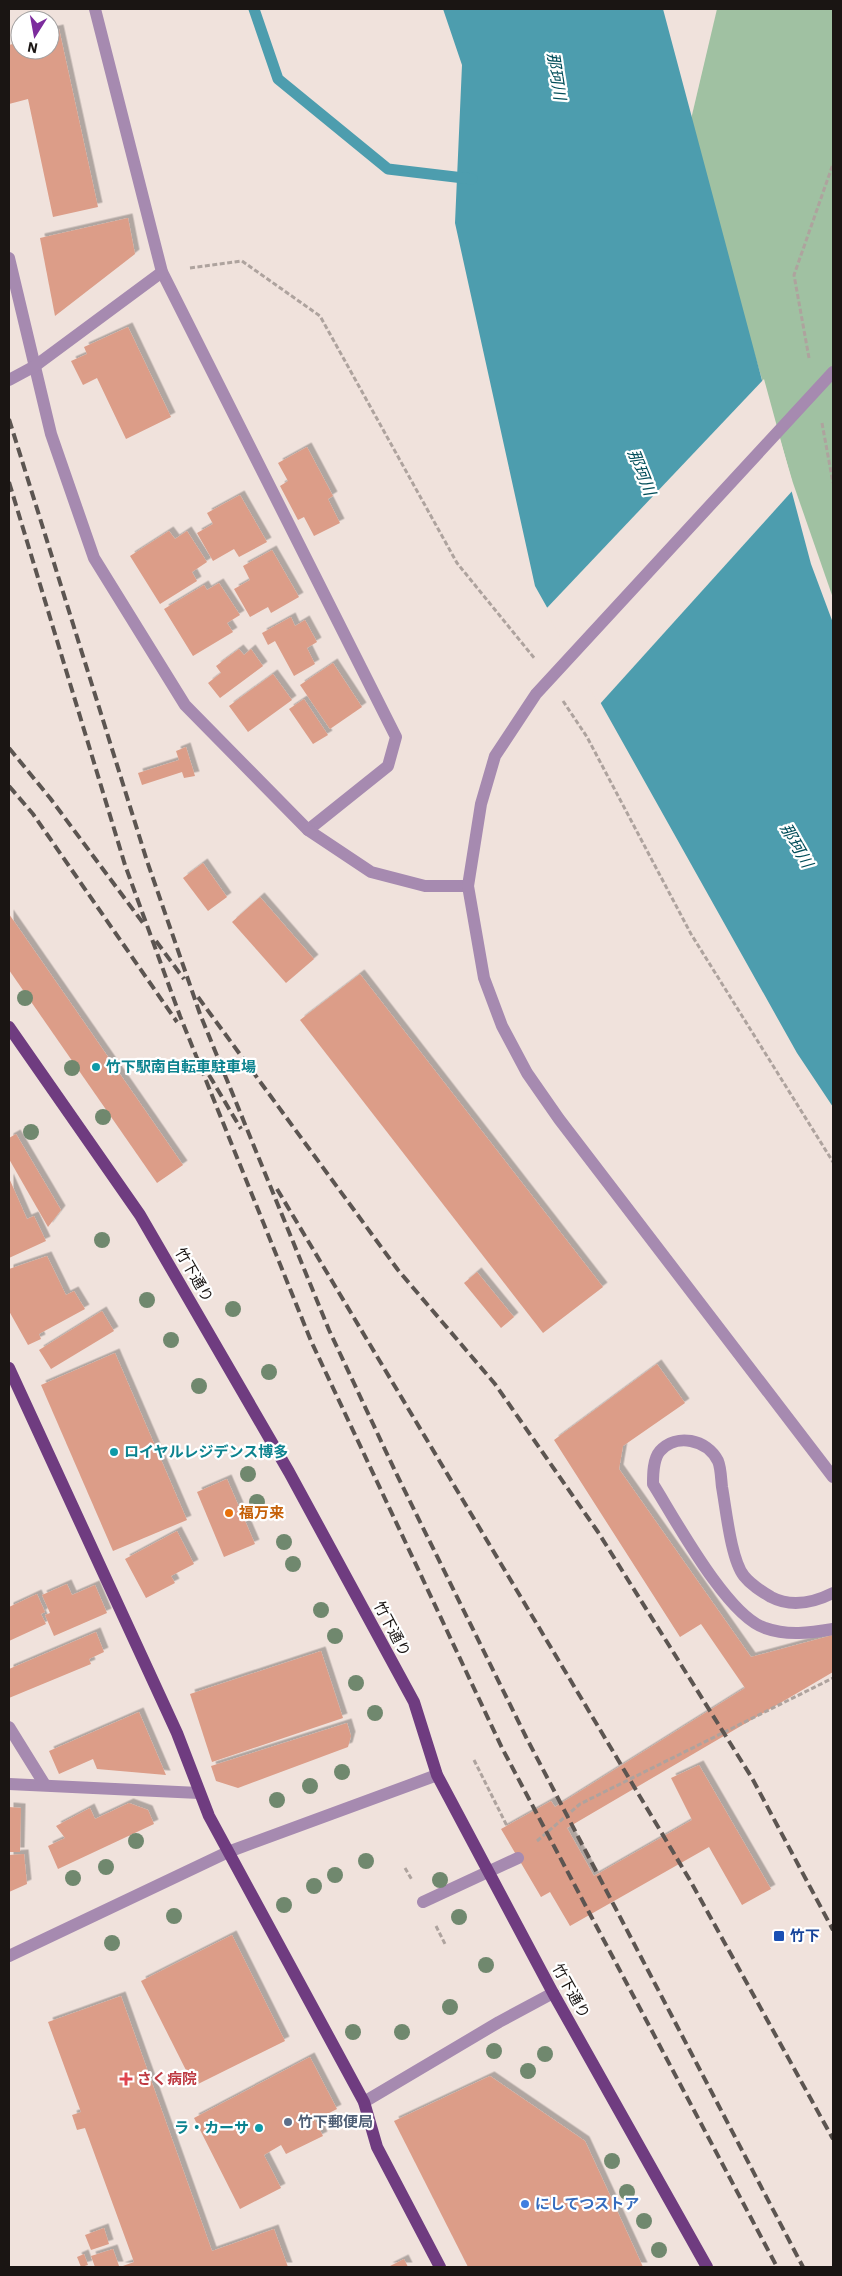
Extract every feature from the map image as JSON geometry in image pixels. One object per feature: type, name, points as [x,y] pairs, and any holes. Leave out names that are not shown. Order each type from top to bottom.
[{"type":"main road","name":"竹下通り","points":[[9,1028],[140,1215],[284,1464],[414,1702],[438,1775],[553,1993],[707,2267]]},
{"type":"main road","points":[[9,1368],[177,1732],[209,1816],[364,2102],[377,2147],[440,2267]]},
{"type":"street","points":[[95,9],[162,272],[396,737],[388,766],[308,830]]},
{"type":"street","points":[[9,258],[51,434],[94,558],[185,705],[308,830],[371,872],[425,886],[468,886]]},
{"type":"street","points":[[9,380],[35,366],[162,272]]},
{"type":"street","points":[[833,372],[536,694],[495,756],[481,804],[468,886],[484,978],[502,1026],[527,1073],[559,1119],[833,1477]]},
{"type":"street","points":[[833,1593],[801,1604],[782,1602],[760,1590],[743,1575],[735,1556],[718,1461],[707,1448],[696,1442],[680,1440],[668,1444],[658,1452],[653,1484],[718,1587],[736,1609],[763,1628],[786,1633],[811,1633],[833,1629]]},
{"type":"street","points":[[9,1727],[45,1785]]},
{"type":"street","points":[[9,1956],[228,1852],[438,1775]]},
{"type":"street","points":[[9,1784],[200,1793]]},
{"type":"street","points":[[423,1902],[518,1858]]},
{"type":"street","points":[[364,2102],[498,2022],[553,1993]]},
{"type":"path","points":[[810,360],[794,275],[833,164]]},
{"type":"path","points":[[821,417],[833,483]]},
{"type":"path","points":[[518,1858],[580,1804],[833,1678]]},
{"type":"path","points":[[474,1760],[507,1826]]},
{"type":"green space","points":[[717,9],[833,9],[833,598],[793,483],[688,132]]},
{"type":"water","name":"那珂川","points":[[443,9],[663,9],[811,564],[833,623],[833,1107],[797,1053],[535,586],[455,223],[462,65]]},
{"type":"pier","points":[[764,379],[794,489],[599,705],[545,610]]},
{"type":"building","points":[[60,34],[98,207],[53,217],[28,99],[9,104],[9,45],[10,60],[60,60]]},
{"type":"building","points":[[128,218],[135,254],[55,316],[40,238]]},
{"type":"building","points":[[128,327],[171,417],[126,439],[97,378],[83,385],[71,361],[87,354],[84,347]]},
{"type":"building","points":[[307,447],[333,496],[328,499],[340,523],[314,536],[304,517],[298,520],[280,486],[288,481],[278,463]]},
{"type":"building","points":[[240,495],[267,542],[239,557],[234,549],[213,561],[197,533],[213,524],[207,513]]},
{"type":"building","points":[[169,531],[175,539],[187,531],[207,562],[192,572],[197,581],[160,604],[130,556]]},
{"type":"building","points":[[272,550],[299,597],[271,613],[268,607],[250,617],[234,589],[250,580],[243,566]]},
{"type":"building","points":[[219,583],[240,615],[227,623],[233,632],[193,656],[164,609],[204,585],[207,590]]},
{"type":"building","points":[[291,617],[295,626],[305,620],[317,642],[307,648],[315,664],[294,676],[275,641],[268,645],[262,633]]},
{"type":"building","points":[[239,649],[244,655],[251,649],[263,666],[220,698],[208,683],[221,673],[216,666]]},
{"type":"building","points":[[333,663],[362,707],[330,729],[300,685]]},
{"type":"building","points":[[273,674],[292,700],[248,732],[229,706]]},
{"type":"building","points":[[304,699],[328,735],[313,744],[289,709]]},
{"type":"building","points":[[186,747],[195,776],[184,778],[182,772],[142,785],[138,773],[179,760],[176,751]]},
{"type":"building","points":[[203,863],[227,897],[208,911],[183,878]]},
{"type":"building","points":[[260,897],[314,959],[286,983],[232,922]]},
{"type":"building","name":"竹下駅南自転車駐車場","points":[[9,914],[183,1165],[157,1183],[9,970]]},
{"type":"building","points":[[360,974],[603,1287],[543,1333],[300,1020]]},
{"type":"building","points":[[16,1134],[61,1210],[48,1227],[9,1159],[9,1138]]},
{"type":"building","points":[[9,1178],[27,1219],[34,1216],[46,1241],[9,1258]]},
{"type":"building","points":[[47,1256],[66,1295],[74,1291],[85,1309],[39,1334],[41,1339],[28,1345],[9,1311],[9,1269]]},
{"type":"building","points":[[477,1272],[514,1317],[501,1328],[464,1283]]},
{"type":"building","points":[[102,1311],[114,1331],[51,1369],[39,1350]]},
{"type":"building","name":"ロイヤルレジデンス博多","points":[[115,1353],[187,1520],[113,1551],[41,1385]]},
{"type":"building","points":[[657,1364],[685,1403],[623,1446],[619,1469],[751,1657],[833,1635],[833,1672],[567,1828],[594,1876],[692,1820],[671,1778],[699,1765],[771,1889],[742,1905],[709,1847],[570,1926],[550,1892],[541,1897],[501,1829],[551,1801],[555,1807],[745,1688],[701,1624],[680,1637],[554,1440]]},
{"type":"building","points":[[227,1479],[255,1544],[224,1557],[197,1492]]},
{"type":"building","points":[[177,1531],[194,1564],[171,1576],[175,1583],[146,1598],[125,1559]]},
{"type":"building","points":[[67,1584],[72,1595],[95,1585],[107,1613],[54,1636],[45,1615],[50,1613],[42,1595]]},
{"type":"building","points":[[37,1594],[45,1612],[41,1614],[46,1624],[9,1641],[9,1607]]},
{"type":"building","points":[[96,1632],[104,1652],[89,1659],[91,1664],[9,1698],[9,1669]]},
{"type":"building","points":[[321,1651],[343,1718],[212,1762],[190,1694]]},
{"type":"building","points":[[139,1712],[166,1775],[97,1769],[93,1759],[59,1774],[49,1751]]},
{"type":"building","points":[[347,1723],[351,1736],[348,1747],[238,1788],[216,1781],[211,1766]]},
{"type":"building","points":[[129,1803],[148,1810],[154,1824],[58,1869],[48,1846],[65,1838],[56,1826],[90,1808],[95,1819]]},
{"type":"building","points":[[9,1807],[21,1808],[20,1852],[9,1852]]},
{"type":"building","points":[[24,1854],[27,1884],[9,1892],[9,1855]]},
{"type":"building","points":[[232,1935],[285,2041],[194,2086],[141,1981]]},
{"type":"building","points":[[121,1996],[212,2251],[274,2229],[288,2267],[120,2267],[134,2262],[85,2128],[77,2130],[72,2115],[81,2112],[48,2022]]},
{"type":"building","name":"ラ・カーサ","points":[[310,2057],[337,2109],[315,2120],[323,2136],[286,2154],[281,2145],[264,2155],[281,2188],[240,2209],[194,2118]]},
{"type":"building","name":"にしてつストア","points":[[490,2076],[585,2141],[643,2267],[468,2267],[394,2121]]},
{"type":"building","points":[[104,2228],[109,2244],[91,2250],[85,2235]]},
{"type":"building","points":[[113,2249],[119,2266],[95,2267],[91,2256]]},
{"type":"building","points":[[84,2254],[88,2265],[81,2267],[77,2257]]},
{"type":"building","points":[[404,2259],[408,2267],[388,2267]]},
{"type":"waterway","points":[[254,9],[278,79],[388,169],[472,179]]},
{"type":"railway","points":[[9,419],[147,861],[200,1014],[329,1330],[396,1473],[526,1737],[803,2267]]},
{"type":"railway","points":[[9,482],[125,865],[180,1016],[311,1341],[502,1748],[777,2267]]},
{"type":"railway","points":[[9,748],[50,798],[143,923]]},
{"type":"railway","points":[[9,786],[33,814],[177,1022]]},
{"type":"railway","points":[[156,941],[184,979]]},
{"type":"railway","points":[[198,997],[398,1270],[495,1384],[598,1532],[752,1778],[833,1930]]},
{"type":"railway","points":[[209,1075],[241,1129]]},
{"type":"railway","points":[[277,1189],[691,1882],[833,2139]]},
{"type":"place","name":"竹下駅南自転車駐車場","points":[[96,1067]]},
{"type":"place","name":"ロイヤルレジデンス博多","points":[[114,1452]]},
{"type":"place","name":"福万来","points":[[229,1513]]},
{"type":"place","name":"竹下","points":[[779,1936]]},
{"type":"place","name":"さく病院","points":[[126,2079]]},
{"type":"place","name":"竹下郵便局","points":[[288,2122]]},
{"type":"place","name":"ラ・カーサ","points":[[259,2128]]},
{"type":"place","name":"にしてつストア","points":[[525,2204]]}]
